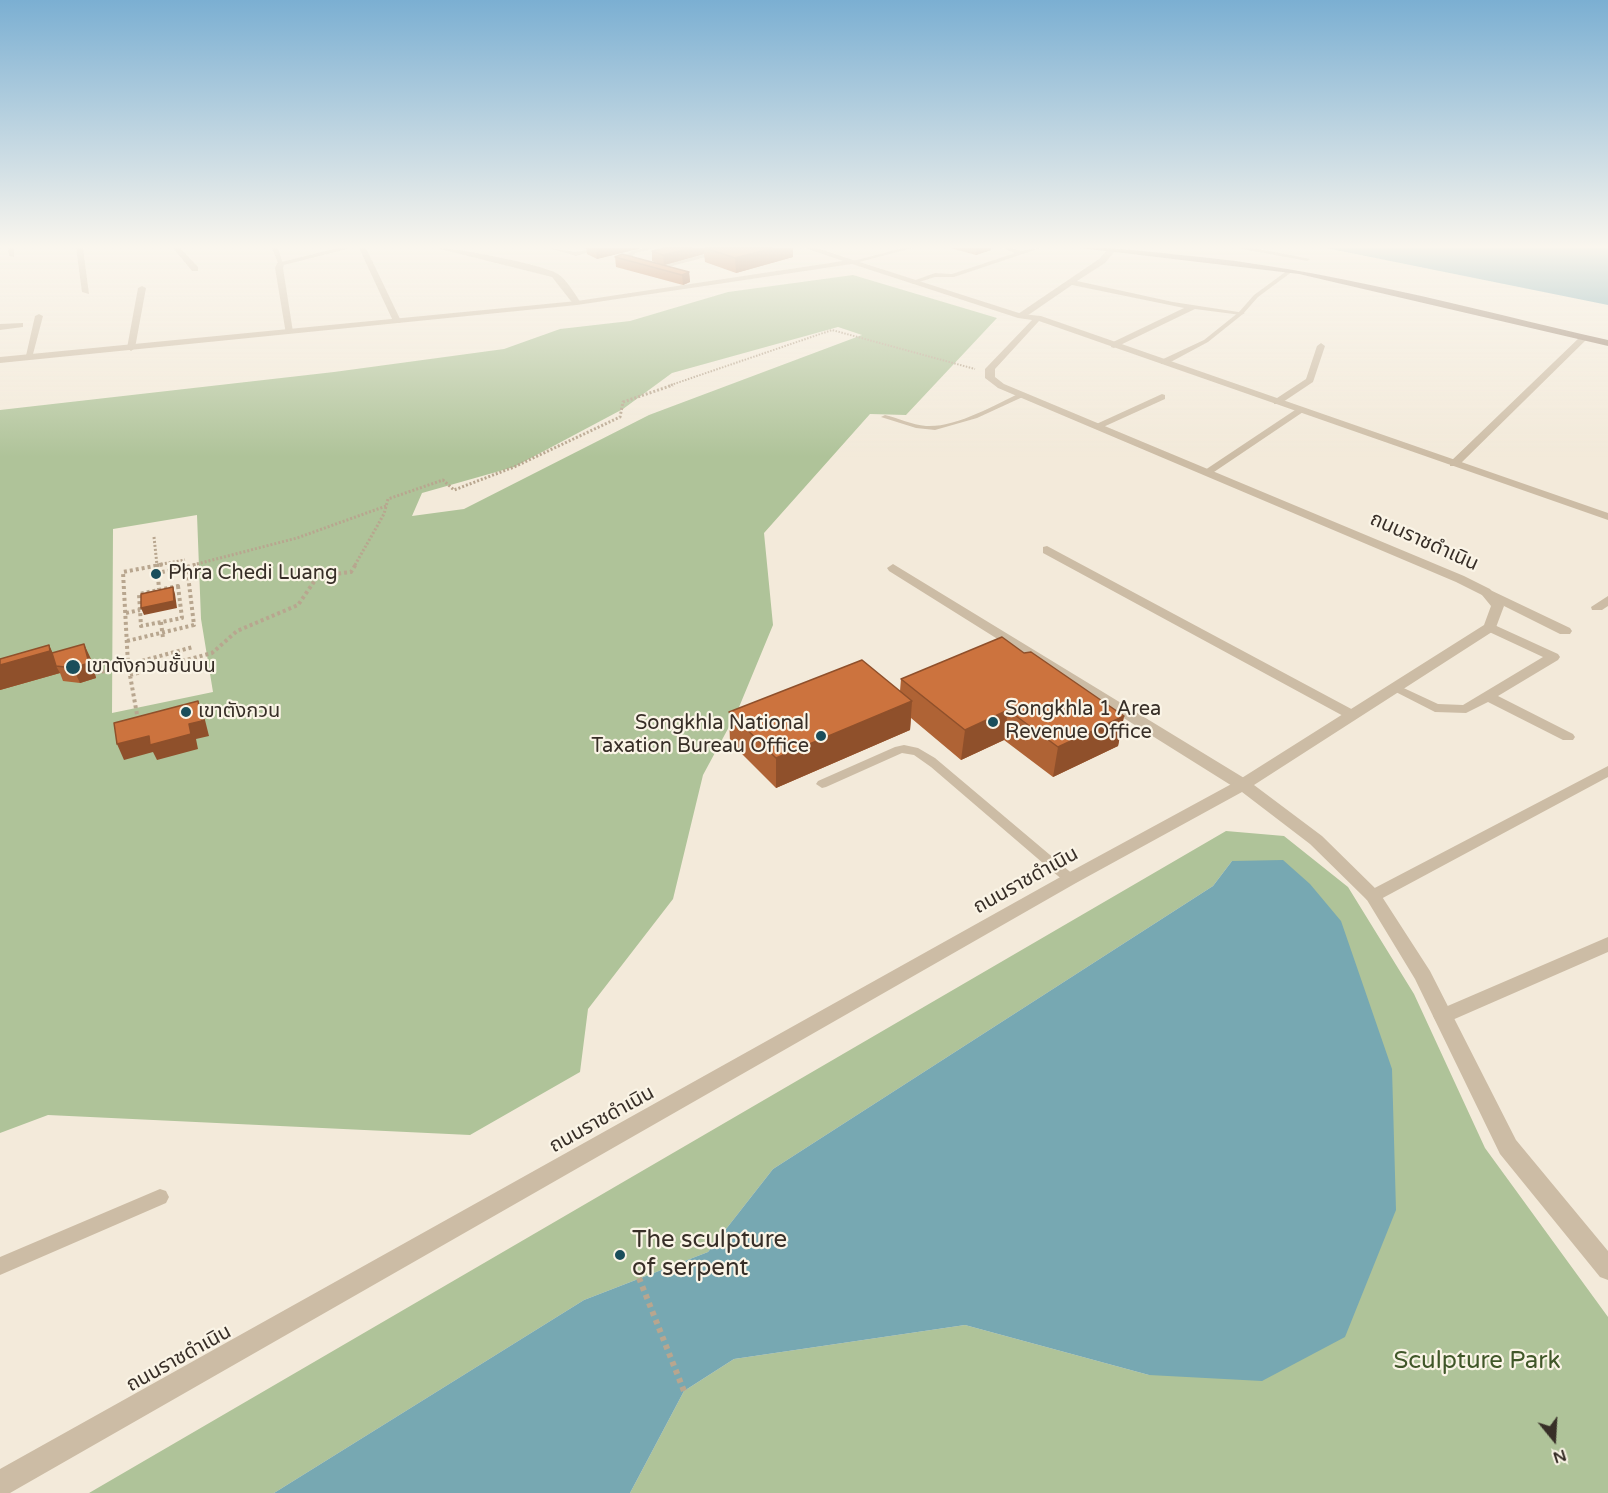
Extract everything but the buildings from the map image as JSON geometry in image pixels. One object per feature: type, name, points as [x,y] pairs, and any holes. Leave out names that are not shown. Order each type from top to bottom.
[{"type":"main road","points":[[1499,318],[1608,343]]},
{"type":"street","points":[[28,358],[39,318]]},
{"type":"street","points":[[131,348],[137,318]]},
{"type":"street","points":[[287,318],[289,332]]},
{"type":"street","points":[[0,360],[429,318]]},
{"type":"street","points":[[990,373],[990,369],[1028,318]]},
{"type":"street","points":[[1031,318],[1608,517]]},
{"type":"street","points":[[1114,345],[1171,318]]},
{"type":"street","points":[[0,327],[20,325]]},
{"type":"street","points":[[1454,464],[1584,338]]},
{"type":"street","points":[[1277,402],[1310,380],[1321,346]]},
{"type":"street","name":"ถนนราชดำเนิน","points":[[0,1484],[1070,879],[1243,785],[1490,627],[1498,606],[1486,592],[1460,579],[1001,386],[990,378],[990,373]]},
{"type":"street","points":[[1097,426],[1162,397]]},
{"type":"street","points":[[1207,472],[1301,410]]},
{"type":"street","points":[[1047,550],[1352,715]]},
{"type":"street","points":[[893,567],[1243,785],[1316,840],[1373,896],[1423,976],[1508,1147],[1608,1269]]},
{"type":"street","points":[[1486,592],[1565,631]]},
{"type":"street","points":[[1395,688],[1435,708],[1466,709],[1553,657],[1490,627]]},
{"type":"street","points":[[1488,696],[1568,737]]},
{"type":"street","points":[[1373,896],[1608,771]]},
{"type":"street","points":[[1443,1016],[1608,944]]},
{"type":"lane","points":[[1164,362],[1206,341],[1235,318]]},
{"type":"lane","points":[[885,417],[933,428],[966,418],[1023,395]]},
{"type":"lane","points":[[822,784],[899,750],[907,748],[916,751],[935,764],[1070,879]]},
{"type":"lane","points":[[0,1266],[160,1197]]},
{"type":"path","points":[[130,675],[212,653],[237,631],[298,605],[318,576],[351,572],[384,514],[388,499],[443,480],[454,490],[514,467],[620,417],[623,402],[832,330],[990,373]]},
{"type":"path","points":[[157,573],[297,538],[386,506]]},
{"type":"path","points":[[154,537],[159,590]]},
{"type":"path","points":[[139,721],[128,664],[123,572],[185,560]]},
{"type":"path","points":[[127,641],[194,625],[187,567]]},
{"type":"path","points":[[178,586],[182,618],[141,626],[140,610],[139,594],[178,586]]},
{"type":"path","points":[[125,613],[140,610]]},
{"type":"path","points":[[161,622],[163,638]]},
{"type":"path","points":[[82,677],[193,647]]},
{"type":"path","points":[[639,1278],[684,1391]]},
{"type":"green space","points":[[641,318],[997,318],[906,415],[870,414],[764,533],[773,625],[737,712],[703,775],[673,899],[588,1009],[580,1072],[470,1135],[48,1115],[0,1133],[0,410],[334,372],[504,349],[560,329]],"holes":[[[838,327],[862,335],[649,415],[464,509],[412,516],[422,493],[514,467],[623,409],[672,373]],[[197,515],[201,619],[213,692],[112,713],[113,529]]]},
{"type":"green space","name":"Sculpture Park","points":[[1226,831],[1284,836],[1348,887],[1414,994],[1485,1148],[1608,1317],[1608,1493],[630,1493],[684,1391],[734,1359],[965,1325],[1149,1375],[1232,861],[1213,886],[773,1169],[708,1252],[584,1300],[274,1493],[89,1493]]},
{"type":"water","points":[[1283,860],[1310,884],[1341,921],[1392,1069],[1396,1210],[1345,1337],[1262,1381],[1149,1375],[965,1325],[734,1359],[684,1391],[630,1493],[274,1493],[584,1300],[708,1252],[773,1169],[1213,886],[1232,861]]},
{"type":"place","name":"Phra Chedi Luang","points":[[156,574]]},
{"type":"place","name":"เขาตังกวนชั้นบน","points":[[73,667]]},
{"type":"place","name":"เขาตังกวน","points":[[186,712]]},
{"type":"place","name":"Songkhla 1 Area Revenue Office","points":[[993,722]]},
{"type":"place","name":"Songkhla National Taxation Bureau Office","points":[[821,736]]},
{"type":"place","name":"The sculpture of serpent","points":[[620,1255]]}]
